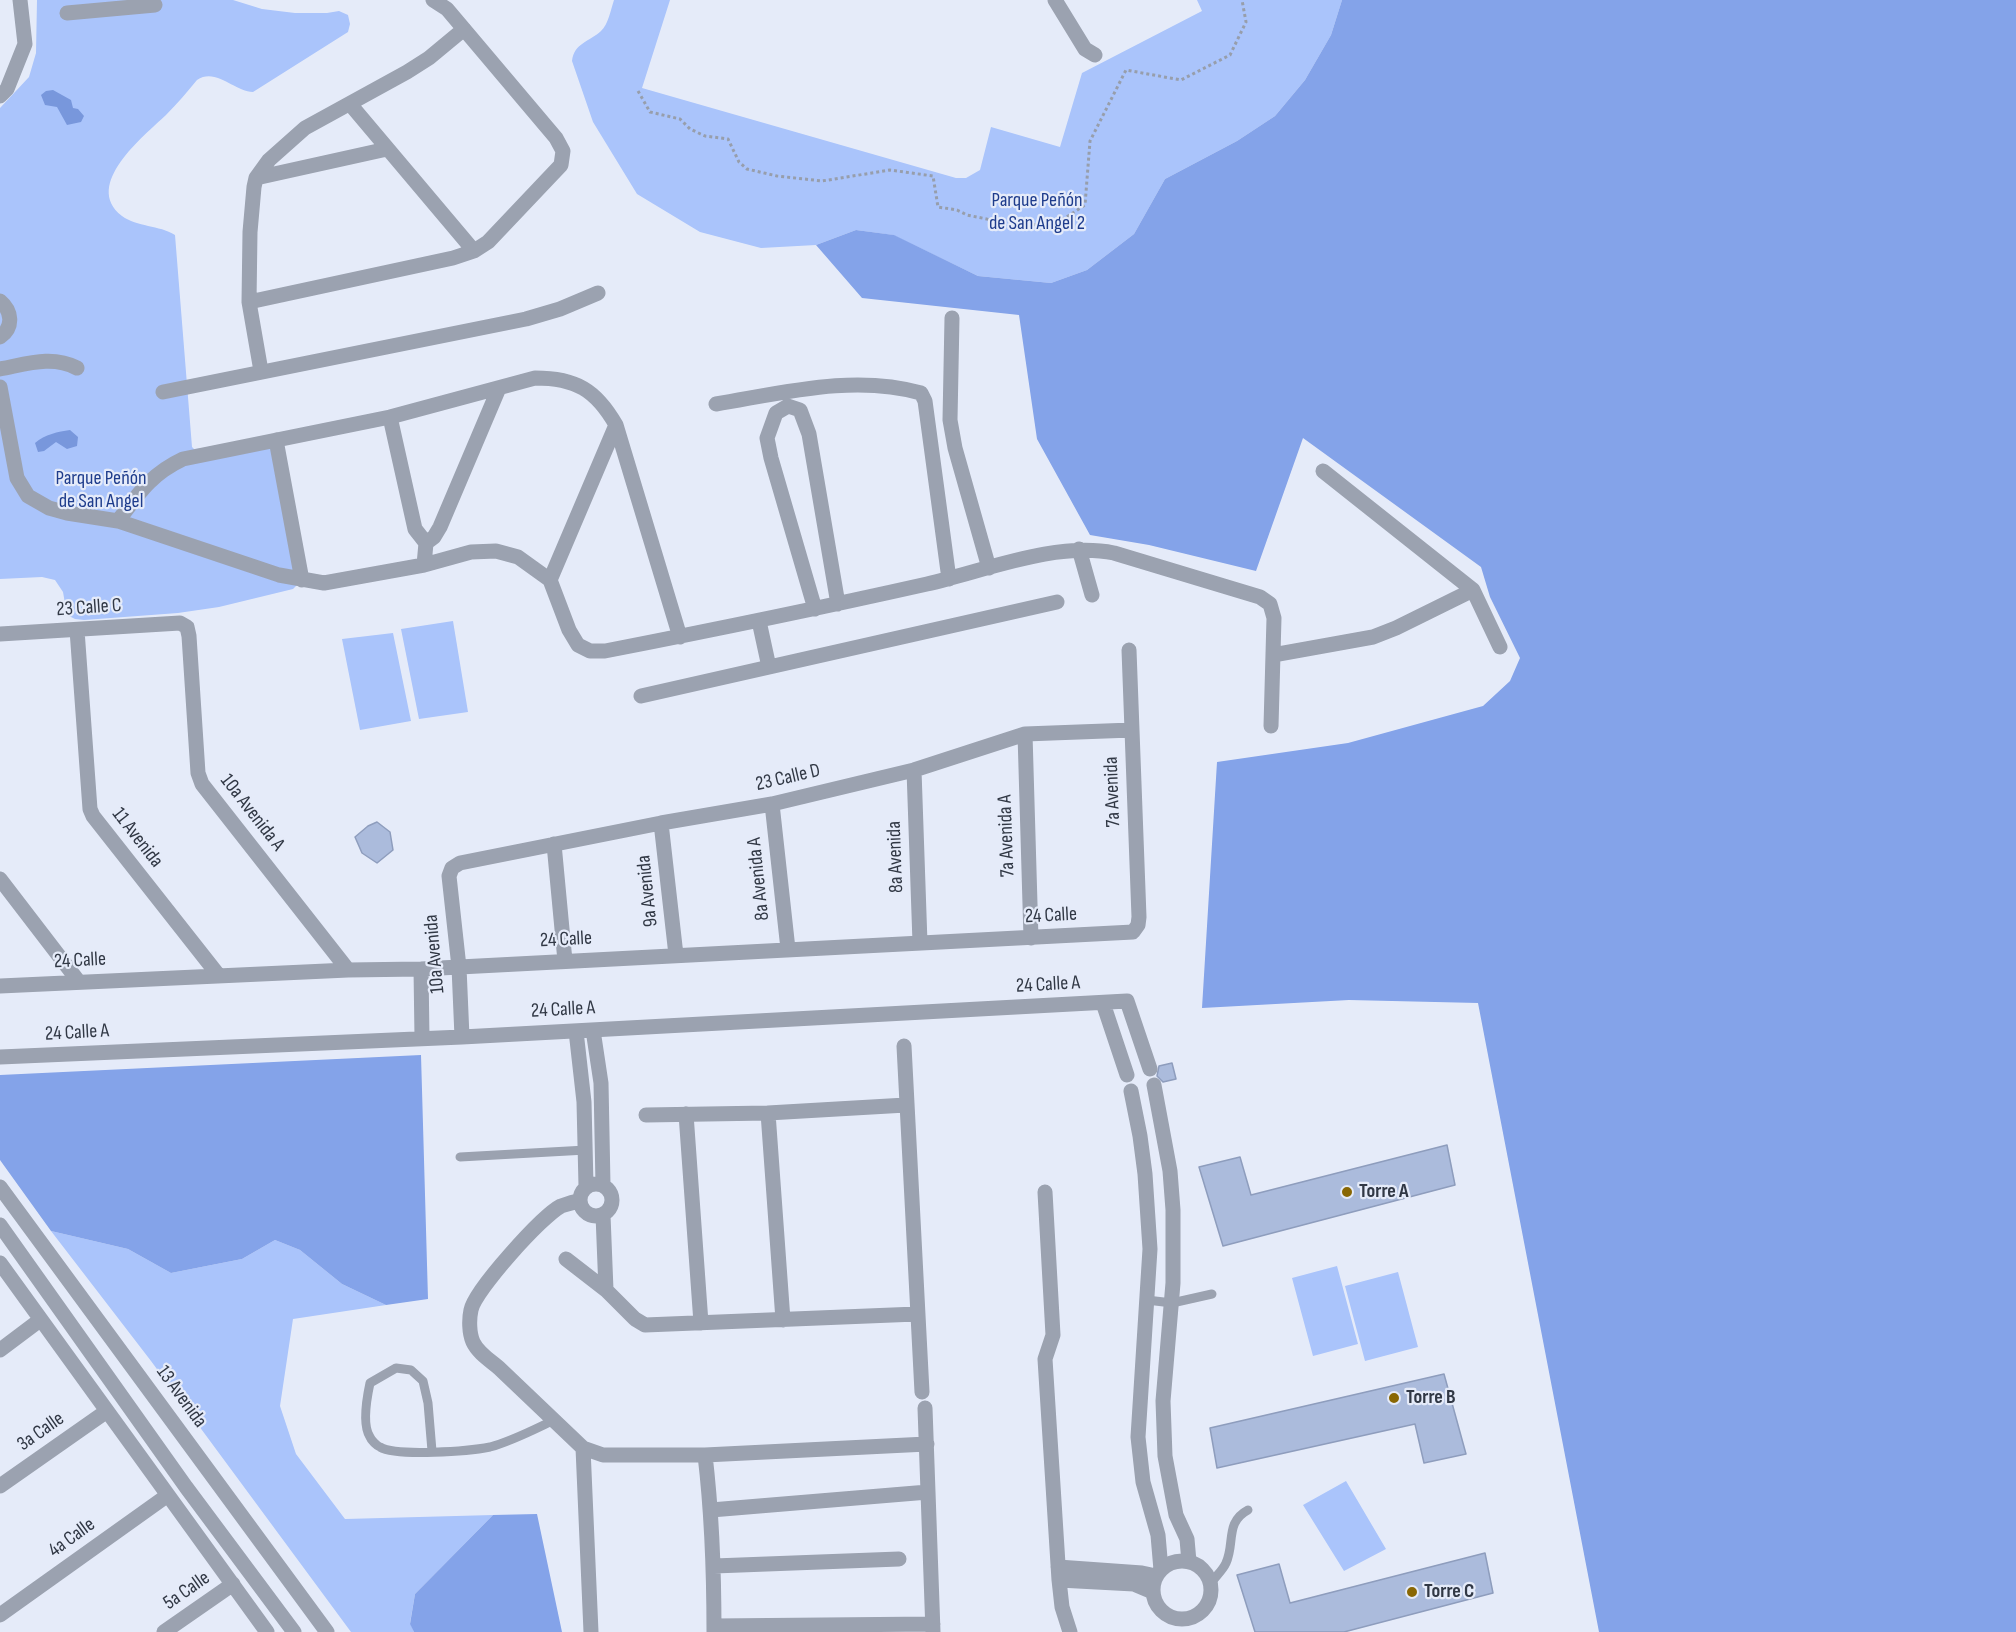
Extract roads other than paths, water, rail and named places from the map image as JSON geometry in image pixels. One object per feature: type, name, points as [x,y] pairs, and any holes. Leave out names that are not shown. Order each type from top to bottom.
[{"type":"street","points":[[0,96],[8,89],[4,72],[19,62],[25,44],[20,0]]},
{"type":"street","points":[[249,302],[453,258],[474,250],[488,242],[561,165],[563,152],[556,138],[447,9],[433,0]]},
{"type":"street","points":[[1055,0],[1085,49],[1095,55]]},
{"type":"street","points":[[67,13],[128,4],[155,5]]},
{"type":"street","points":[[261,371],[249,302],[250,232],[256,178],[269,160],[305,128],[429,58],[464,29]]},
{"type":"street","points":[[350,104],[474,250]]},
{"type":"street","points":[[256,178],[387,149]]},
{"type":"street","points":[[163,392],[526,319],[560,309],[598,293]]},
{"type":"street","points":[[0,301],[10,312],[10,325],[0,337]]},
{"type":"street","points":[[952,318],[950,420],[955,448],[989,568]]},
{"type":"street","points":[[0,369],[51,360],[65,362],[77,368]]},
{"type":"street","points":[[118,520],[144,486],[166,467],[183,459],[390,417],[535,378],[554,378],[574,382],[606,406],[616,425],[680,637]]},
{"type":"street","points":[[716,404],[826,386],[870,384],[921,393],[925,401],[949,579]]},
{"type":"street","points":[[0,387],[17,478],[28,496],[49,508],[67,513],[118,520],[279,575],[324,583],[424,565],[471,552],[496,551],[518,557],[550,580],[569,630],[578,645],[590,651],[605,651],[759,621],[949,579],[1055,552],[1094,549],[1114,553],[1260,597],[1270,604],[1274,618],[1270,726]]},
{"type":"street","points":[[426,543],[434,537],[440,527],[500,388]]},
{"type":"street","points":[[815,609],[767,438],[776,413],[788,406],[800,410],[809,434],[838,604]]},
{"type":"street","points":[[390,417],[415,529],[426,543],[424,565]]},
{"type":"street","points":[[550,580],[616,425]]},
{"type":"street","points":[[276,441],[302,580]]},
{"type":"street","points":[[1323,471],[1473,590],[1500,647]]},
{"type":"street","points":[[1079,549],[1092,595]]},
{"type":"street","points":[[1273,655],[1373,637],[1473,590]]},
{"type":"street","points":[[642,696],[1057,602]]},
{"type":"street","points":[[759,621],[769,667]]},
{"type":"street","name":"23 Calle C","points":[[0,634],[180,623]]},
{"type":"street","name":"10a Avenida A","points":[[180,623],[187,627],[189,636],[198,773],[202,784],[348,970]]},
{"type":"street","name":"11 Avenida","points":[[77,630],[90,809],[93,816],[219,976]]},
{"type":"street","name":"7a Avenida","points":[[1129,650],[1139,917],[1138,925],[1133,932]]},
{"type":"street","name":"23 Calle D","points":[[452,868],[460,863],[554,844],[772,804],[914,770],[1025,734],[1132,730]]},
{"type":"street","name":"7a Avenida A","points":[[1025,734],[1031,938]]},
{"type":"street","name":"8a Avenida","points":[[914,770],[920,943]]},
{"type":"street","name":"8a Avenida A","points":[[772,804],[788,949]]},
{"type":"street","name":"9a Avenida","points":[[661,823],[676,955]]},
{"type":"street","points":[[554,844],[565,961]]},
{"type":"street","name":"10a Avenida","points":[[452,868],[448,876],[459,967],[462,1037]]},
{"type":"street","points":[[0,879],[79,982]]},
{"type":"street","name":"24 Calle","points":[[0,986],[348,970],[421,969],[1133,932]]},
{"type":"street","name":"10a Avenida","points":[[421,969],[423,1038]]},
{"type":"street","name":"24 Calle A","points":[[0,1057],[462,1037],[1127,1001],[1150,1069]]},
{"type":"street","points":[[1103,1003],[1127,1075]]},
{"type":"street","points":[[593,1030],[601,1083],[603,1185]]},
{"type":"street","points":[[576,1031],[584,1102],[586,1150],[586,1186],[579,1201],[583,1211],[588,1215],[603,1215],[608,1211],[612,1202],[610,1192],[603,1185],[586,1186]]},
{"type":"street","points":[[904,1046],[922,1392]]},
{"type":"street","points":[[1154,1085],[1170,1171],[1174,1249],[1172,1303],[1163,1401],[1165,1456],[1176,1515],[1187,1539],[1189,1562]]},
{"type":"street","points":[[1131,1091],[1145,1174],[1150,1249],[1138,1437],[1143,1482],[1158,1535],[1159,1573],[1153,1592],[1160,1610],[1200,1632]]},
{"type":"street","points":[[646,1115],[768,1113],[906,1105]]},
{"type":"street","points":[[768,1113],[783,1320]]},
{"type":"street","points":[[686,1114],[701,1323]]},
{"type":"street","points":[[1145,1174],[1170,1171]]},
{"type":"street","name":"13 Avenida","points":[[0,1187],[327,1632]]},
{"type":"street","points":[[1045,1192],[1053,1335],[1045,1359],[1058,1573],[1062,1607],[1070,1632]]},
{"type":"street","points":[[579,1201],[560,1206],[523,1239],[485,1286],[471,1308],[469,1323],[473,1342],[485,1357],[500,1368],[583,1448],[603,1455],[705,1455],[927,1444]]},
{"type":"street","points":[[603,1215],[606,1290]]},
{"type":"street","points":[[0,1225],[186,1487],[294,1632]]},
{"type":"street","points":[[566,1259],[606,1290],[635,1319],[645,1325],[917,1314]]},
{"type":"street","points":[[0,1263],[267,1632]]},
{"type":"street","points":[[0,1350],[40,1320]]},
{"type":"street","points":[[705,1455],[714,1566],[714,1629],[933,1628],[925,1408]]},
{"type":"street","name":"3a Calle","points":[[0,1486],[107,1411]]},
{"type":"street","points":[[583,1448],[591,1632]]},
{"type":"street","points":[[711,1510],[928,1492]]},
{"type":"street","name":"4a Calle","points":[[0,1615],[168,1495]]},
{"type":"street","points":[[714,1566],[899,1559]]},
{"type":"street","points":[[1058,1573],[1159,1573],[1173,1562],[1189,1562],[1203,1569],[1211,1583],[1211,1598],[1207,1605],[1186,1623]]},
{"type":"street","points":[[1058,1573],[1134,1584],[1153,1592]]},
{"type":"street","name":"5a Calle","points":[[164,1632],[233,1584]]},
{"type":"lane","points":[[460,1157],[586,1150]]},
{"type":"lane","points":[[1147,1300],[1172,1303],[1212,1294]]},
{"type":"lane","points":[[432,1451],[428,1403],[423,1381],[411,1370],[396,1368],[370,1383],[365,1406],[369,1436],[380,1447],[404,1453],[432,1451],[488,1447],[554,1420]]},
{"type":"lane","points":[[1211,1583],[1226,1564],[1234,1522],[1248,1510]]},
{"type":"place","name":"Torre A","points":[[1347,1192]]},
{"type":"place","name":"Torre B","points":[[1394,1398]]},
{"type":"place","name":"Torre C","points":[[1412,1592]]},
{"type":"park label","name":"Parque Peñón de San Angel 2","points":[[1037,212]]},
{"type":"park label","name":"Parque Peñón de San Angel","points":[[101,490]]}]
